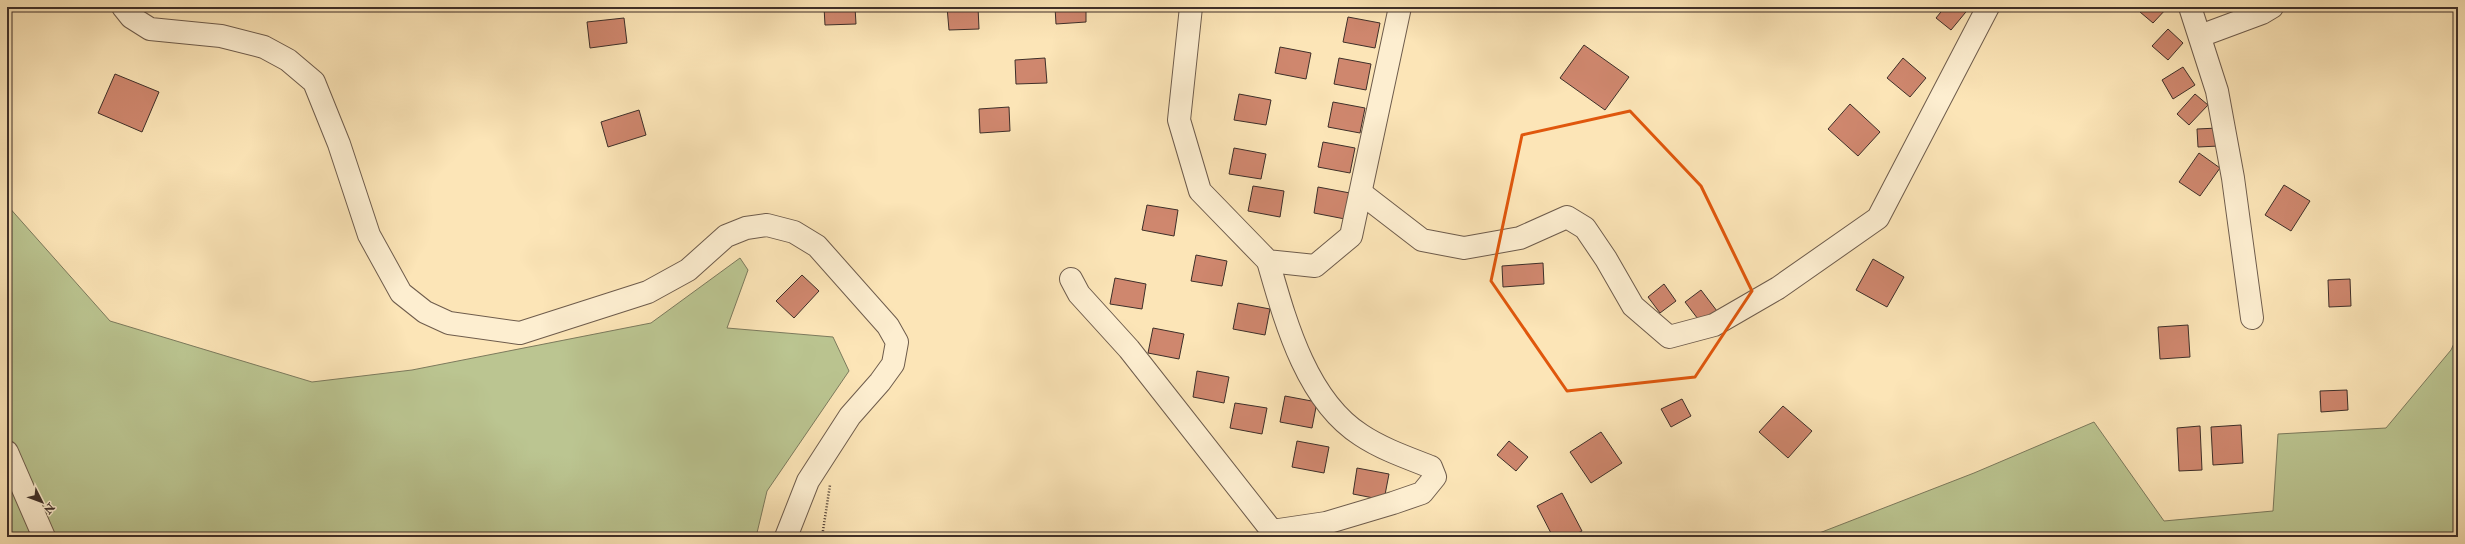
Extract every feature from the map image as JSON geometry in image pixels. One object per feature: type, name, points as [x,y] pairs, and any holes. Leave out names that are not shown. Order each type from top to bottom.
[{"type":"street","points":[[123,7],[131,17],[150,29],[221,36],[264,47],[288,60],[314,82],[339,144],[369,235],[401,293],[425,312],[450,323],[520,333],[648,292],[688,270],[726,236],[746,228],[767,225],[794,232],[817,246],[888,326],[897,342],[893,364],[880,382],[850,416],[808,481],[786,537]]},
{"type":"street","points":[[1071,280],[1079,294],[1129,349],[1272,531],[1326,523],[1422,493],[1435,477],[1431,468],[1361,435],[1331,409],[1302,361],[1268,261],[1200,191],[1179,120],[1192,7]]},
{"type":"street","points":[[1268,261],[1315,266],[1351,236],[1400,7]]},
{"type":"street","points":[[1361,193],[1422,240],[1464,248],[1520,238],[1567,217],[1585,228],[1606,259],[1633,306],[1669,338],[1714,324],[1778,288],[1878,218],[1988,7]]},
{"type":"street","points":[[2190,7],[2217,91],[2232,171],[2252,318]]},
{"type":"street","points":[[2200,36],[2262,13],[2272,7]]},
{"type":"street","points":[[7,452],[44,537]]},
{"type":"highlighted area","points":[[1630,111],[1701,186],[1752,291],[1695,377],[1567,391],[1491,281],[1522,135]]},
{"type":"green space","points":[[7,205],[110,321],[312,382],[412,370],[651,323],[740,258],[748,270],[727,328],[833,337],[849,371],[767,491],[756,537],[7,537]]},
{"type":"green space","points":[[2458,335],[2458,537],[1809,537],[1974,473],[2094,422],[2164,521],[2273,511],[2278,434],[2386,428],[2451,350]]},
{"type":"building","points":[[824,7],[855,7],[856,24],[825,25]]},
{"type":"building","points":[[947,7],[978,7],[979,29],[949,30]]},
{"type":"building","points":[[1055,7],[1086,7],[1086,22],[1056,24]]},
{"type":"building","points":[[1945,7],[1970,7],[1951,30],[1936,18]]},
{"type":"building","points":[[2144,7],[2168,7],[2153,23],[2140,12]]},
{"type":"building","points":[[1348,17],[1380,23],[1375,48],[1343,42]]},
{"type":"building","points":[[624,18],[627,43],[590,48],[587,22]]},
{"type":"building","points":[[2168,29],[2183,43],[2168,60],[2152,46]]},
{"type":"building","points":[[1584,45],[1629,77],[1605,110],[1560,78]]},
{"type":"building","points":[[1280,47],[1311,53],[1306,79],[1275,73]]},
{"type":"building","points":[[1045,58],[1047,83],[1016,84],[1015,60]]},
{"type":"building","points":[[1339,58],[1371,64],[1366,90],[1334,84]]},
{"type":"building","points":[[1903,58],[1926,78],[1910,97],[1887,78]]},
{"type":"building","points":[[2183,67],[2195,85],[2173,99],[2162,80]]},
{"type":"building","points":[[115,74],[159,92],[142,132],[98,113]]},
{"type":"building","points":[[1239,94],[1271,100],[1266,125],[1234,120]]},
{"type":"building","points":[[2195,94],[2208,105],[2189,125],[2177,114]]},
{"type":"building","points":[[1333,102],[1365,108],[1360,133],[1328,127]]},
{"type":"building","points":[[1850,104],[1880,132],[1858,156],[1828,129]]},
{"type":"building","points":[[1009,107],[1010,131],[980,133],[979,109]]},
{"type":"building","points":[[639,110],[646,135],[608,147],[601,122]]},
{"type":"building","points":[[2218,128],[2219,146],[2198,147],[2197,129]]},
{"type":"building","points":[[1323,142],[1355,148],[1350,173],[1318,167]]},
{"type":"building","points":[[1234,148],[1266,154],[1261,179],[1229,174]]},
{"type":"building","points":[[2199,153],[2220,168],[2200,196],[2179,182]]},
{"type":"building","points":[[2284,185],[2310,201],[2291,231],[2265,215]]},
{"type":"building","points":[[1253,186],[1284,191],[1280,217],[1248,211]]},
{"type":"building","points":[[1318,187],[1350,193],[1345,219],[1314,213]]},
{"type":"building","points":[[1147,205],[1178,210],[1174,236],[1142,230]]},
{"type":"building","points":[[1196,255],[1227,261],[1222,286],[1191,281]]},
{"type":"building","points":[[1873,259],[1904,277],[1887,307],[1856,290]]},
{"type":"building","points":[[1543,263],[1544,284],[1503,287],[1502,266]]},
{"type":"building","points":[[802,275],[819,291],[794,318],[776,301]]},
{"type":"building","points":[[1115,278],[1146,284],[1142,309],[1110,304]]},
{"type":"building","points":[[2350,279],[2351,306],[2329,307],[2328,280]]},
{"type":"building","points":[[1664,284],[1676,301],[1660,313],[1648,297]]},
{"type":"building","points":[[1701,290],[1717,311],[1701,323],[1685,302]]},
{"type":"building","points":[[1238,303],[1270,309],[1265,335],[1233,329]]},
{"type":"building","points":[[2188,325],[2190,357],[2160,359],[2158,327]]},
{"type":"building","points":[[1153,328],[1184,334],[1179,359],[1148,353]]},
{"type":"building","points":[[1197,371],[1229,377],[1224,403],[1193,397]]},
{"type":"building","points":[[2347,390],[2348,410],[2321,412],[2320,391]]},
{"type":"building","points":[[1285,396],[1317,402],[1312,428],[1280,422]]},
{"type":"building","points":[[1682,399],[1691,416],[1671,427],[1661,409]]},
{"type":"building","points":[[1235,403],[1267,408],[1262,434],[1230,428]]},
{"type":"building","points":[[1783,406],[1812,431],[1788,458],[1759,432]]},
{"type":"building","points":[[2241,425],[2243,463],[2213,465],[2211,427]]},
{"type":"building","points":[[2200,426],[2202,470],[2179,471],[2177,428]]},
{"type":"building","points":[[1601,432],[1622,463],[1591,483],[1570,452]]},
{"type":"building","points":[[1297,441],[1329,447],[1324,473],[1292,467]]},
{"type":"building","points":[[1509,441],[1528,457],[1516,471],[1497,455]]},
{"type":"building","points":[[1357,468],[1389,474],[1384,500],[1353,494]]},
{"type":"building","points":[[1562,493],[1582,531],[1570,537],[1553,537],[1537,506]]}]
